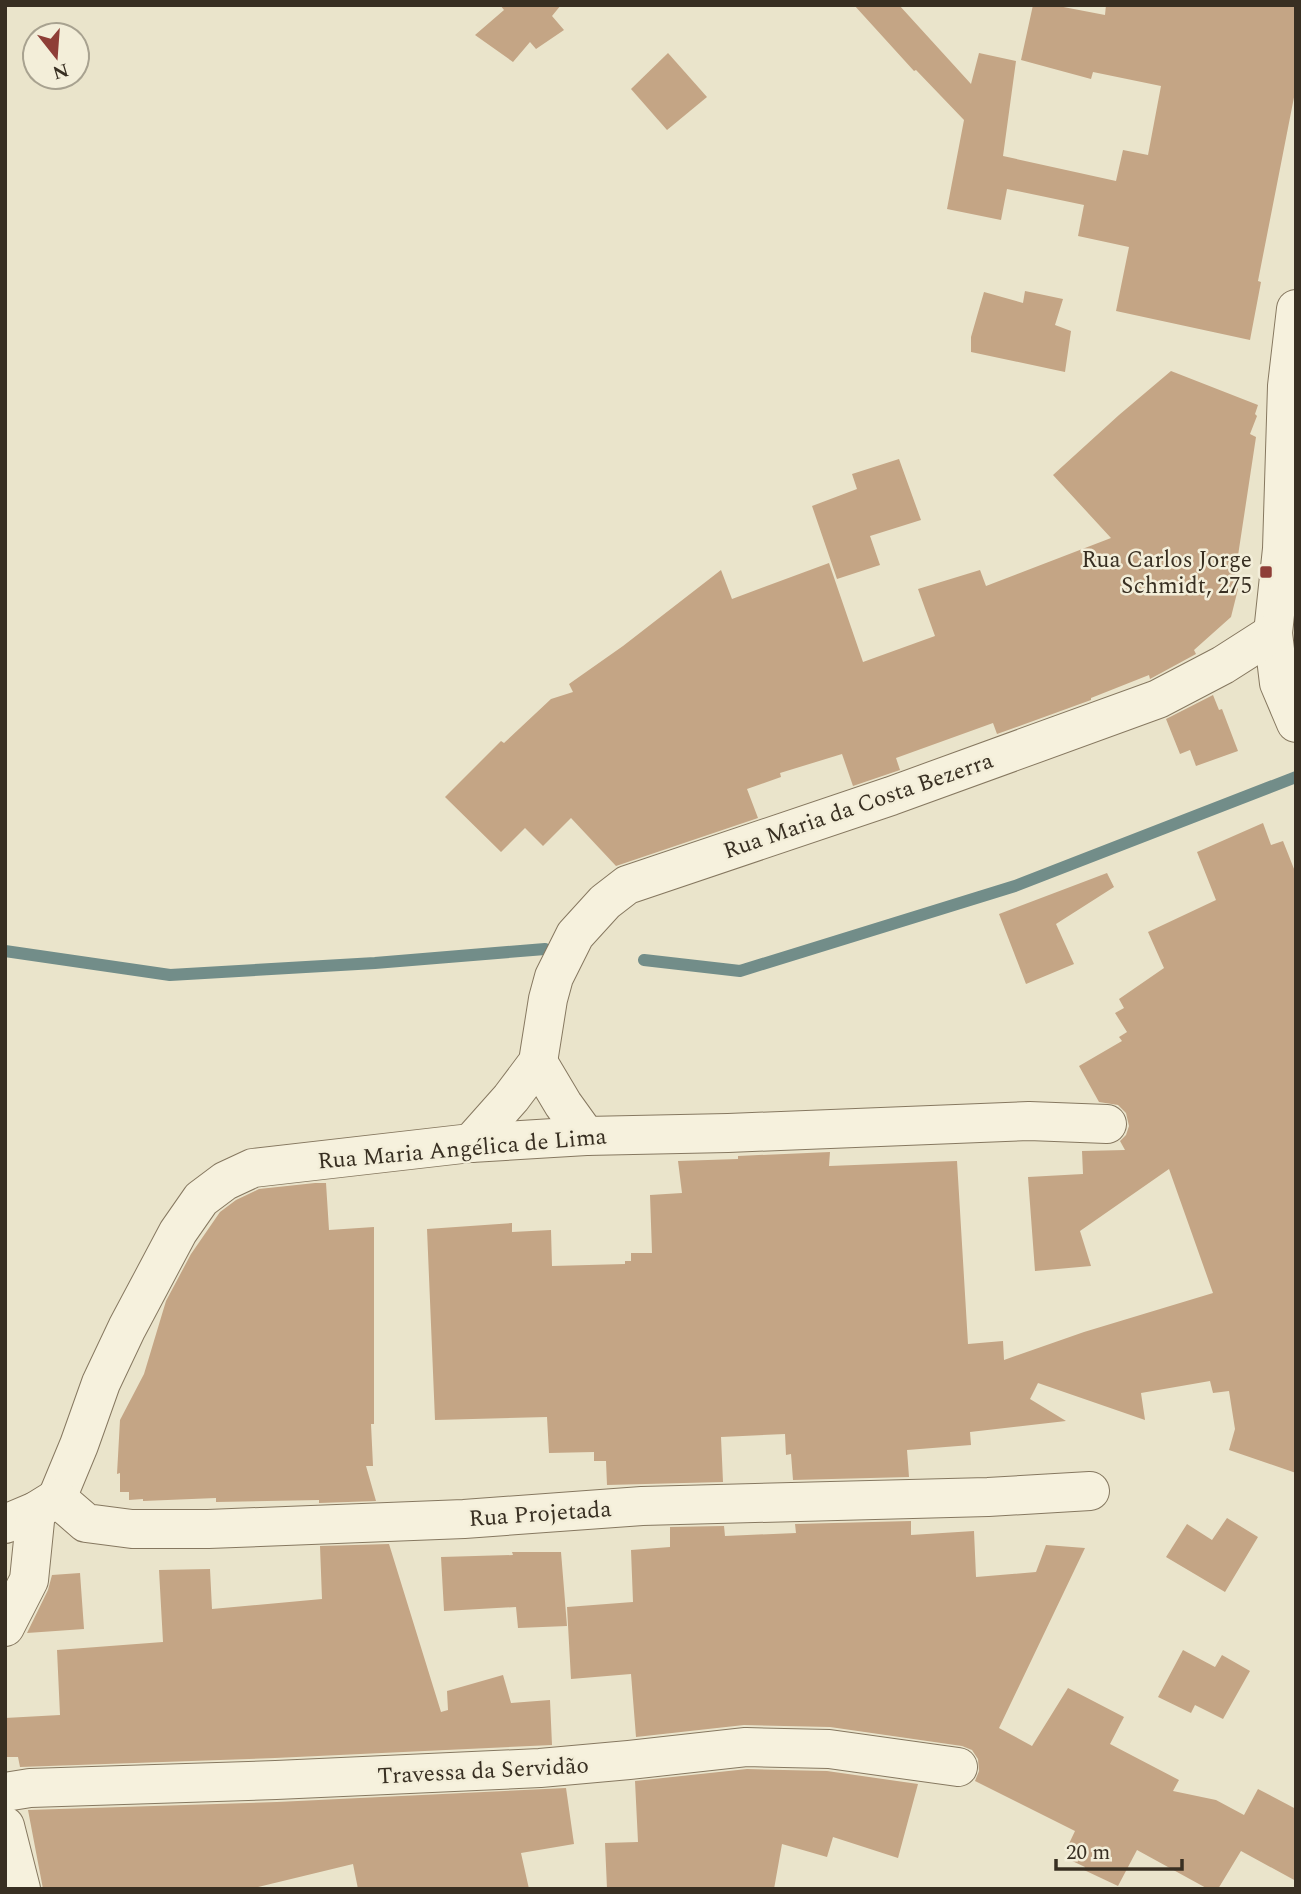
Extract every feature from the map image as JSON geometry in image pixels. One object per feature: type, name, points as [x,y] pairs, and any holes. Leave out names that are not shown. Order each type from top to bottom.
[{"type":"street","points":[[1296,309],[1287,386],[1289,548],[1273,634],[1279,683],[1296,723]]},
{"type":"street","name":"Rua Maria da Costa Bezerra","points":[[471,1143],[512,1098],[538,1062],[554,977],[575,934],[605,902],[627,885],[866,804],[1158,699],[1223,665],[1273,634]]},
{"type":"street","points":[[538,1062],[586,1136]]},
{"type":"street","name":"Rua Maria Angélica de Lima","points":[[5,1626],[29,1580],[33,1511],[79,1445],[101,1383],[178,1232],[201,1199],[225,1181],[253,1168],[471,1143],[586,1136],[1029,1121],[1107,1124]]},
{"type":"street","name":"Rua Projetada","points":[[33,1511],[132,1529],[208,1529],[464,1519],[642,1506],[988,1497],[1090,1491]]},
{"type":"street","name":"Travessa da Servidão","points":[[5,1792],[30,1788],[540,1768],[746,1746],[829,1749],[958,1767]]},
{"type":"street","points":[[5,1826],[21,1889]]},
{"type":"building","points":[[500,5],[561,5],[552,16],[564,30],[536,49],[530,42],[513,62],[475,35],[504,10]]},
{"type":"building","points":[[854,5],[899,5],[971,84],[979,53],[1016,61],[1003,156],[1116,181],[1123,150],[1148,155],[1161,86],[1093,72],[1091,79],[1021,60],[1033,5],[1053,5],[1105,15],[1106,5],[1296,5],[1296,87],[1258,281],[1261,282],[1250,340],[1116,311],[1129,247],[1078,236],[1084,205],[1007,189],[1001,220],[947,209],[964,120],[916,70],[914,71]]},
{"type":"building","points":[[668,53],[707,97],[667,130],[631,89]]},
{"type":"building","points":[[1025,291],[1063,299],[1055,325],[1071,331],[1065,372],[971,352],[971,337],[984,292],[1023,303]]},
{"type":"building","points":[[1171,371],[1258,405],[1250,434],[1256,437],[1234,582],[1238,589],[1231,617],[1194,650],[1196,654],[1150,679],[1149,675],[1091,700],[997,734],[993,723],[896,758],[900,770],[853,786],[842,754],[780,773],[781,777],[747,789],[758,818],[616,866],[571,818],[543,846],[525,828],[501,852],[445,797],[501,741],[504,743],[551,699],[573,692],[569,684],[721,570],[732,599],[829,563],[863,662],[935,636],[918,589],[980,570],[986,586],[1111,538],[1053,475]]},
{"type":"building","points":[[899,459],[921,520],[870,536],[880,565],[837,579],[812,506],[857,489],[852,474]]},
{"type":"building","points":[[1213,695],[1219,710],[1222,709],[1238,751],[1196,766],[1190,750],[1180,754],[1166,719]]},
{"type":"building","points":[[1263,823],[1271,845],[1283,841],[1296,874],[1296,1473],[1229,1450],[1235,1429],[1229,1391],[1213,1393],[1210,1381],[1141,1393],[1145,1420],[1038,1383],[1030,1399],[1066,1421],[970,1432],[971,1445],[907,1450],[909,1477],[793,1480],[791,1454],[786,1455],[785,1434],[721,1437],[723,1482],[607,1485],[606,1461],[594,1461],[594,1452],[549,1453],[547,1417],[435,1420],[427,1229],[512,1223],[512,1232],[551,1230],[552,1266],[625,1264],[625,1261],[631,1261],[631,1253],[652,1253],[650,1195],[682,1193],[678,1161],[830,1152],[829,1166],[957,1161],[968,1344],[1003,1341],[1004,1360],[1084,1332],[1213,1293],[1169,1169],[1080,1231],[1091,1266],[1035,1271],[1028,1177],[1083,1174],[1082,1151],[1125,1150],[1120,1141],[1129,1126],[1126,1113],[1118,1105],[1099,1102],[1079,1066],[1122,1041],[1119,1037],[1127,1032],[1115,1013],[1124,1008],[1119,999],[1164,968],[1148,932],[1216,900],[1197,852]]},
{"type":"building","points":[[1107,873],[1114,887],[1056,924],[1074,964],[1026,984],[999,914]]},
{"type":"building","points":[[326,1183],[329,1230],[374,1227],[374,1424],[371,1424],[373,1466],[366,1466],[376,1501],[216,1502],[216,1498],[129,1500],[129,1492],[120,1492],[120,1473],[117,1474],[120,1420],[144,1374],[166,1301],[191,1254],[220,1212],[236,1200],[259,1189]]},
{"type":"building","points":[[1227,1518],[1258,1537],[1225,1592],[1166,1557],[1187,1524],[1212,1540]]},
{"type":"building","points":[[911,1521],[911,1535],[974,1531],[976,1577],[1036,1572],[1046,1545],[1085,1548],[999,1728],[1032,1746],[1068,1688],[1124,1717],[1110,1744],[1179,1780],[1173,1791],[1216,1800],[1244,1815],[1258,1789],[1296,1809],[1296,1881],[1241,1851],[1218,1889],[1208,1889],[1137,1850],[1118,1886],[1084,1870],[1085,1867],[1070,1860],[1073,1854],[1066,1850],[1075,1831],[975,1781],[979,1771],[978,1759],[972,1750],[962,1746],[830,1727],[744,1725],[636,1737],[631,1674],[571,1679],[567,1607],[633,1602],[631,1550],[670,1547],[670,1527],[724,1526],[725,1536],[796,1533],[795,1524]]},
{"type":"building","points":[[389,1544],[441,1712],[448,1710],[447,1691],[503,1675],[511,1703],[550,1700],[552,1745],[20,1767],[18,1757],[5,1757],[5,1718],[60,1715],[57,1650],[163,1642],[159,1570],[210,1569],[212,1609],[322,1599],[320,1546]]},
{"type":"building","points":[[512,1552],[561,1552],[567,1626],[518,1628],[516,1607],[444,1611],[441,1557],[513,1555]]},
{"type":"building","points":[[80,1573],[84,1629],[27,1633],[48,1590],[52,1575]]},
{"type":"building","points":[[1183,1650],[1215,1667],[1222,1655],[1250,1671],[1223,1719],[1195,1705],[1191,1713],[1158,1697]]},
{"type":"building","points":[[747,1769],[827,1771],[918,1784],[898,1858],[833,1837],[827,1857],[782,1844],[774,1889],[607,1889],[605,1843],[638,1842],[635,1781]]},
{"type":"building","points":[[566,1788],[574,1844],[521,1853],[529,1889],[358,1889],[353,1864],[250,1889],[43,1889],[28,1810],[277,1802]]},
{"type":"waterway","points":[[644,960],[740,971],[1015,886],[1296,777]]},
{"type":"waterway","points":[[5,951],[170,975],[375,963],[545,949]]},
{"type":"place","name":"Rua Carlos Jorge Schmidt, 275","points":[[1266,572]]}]
